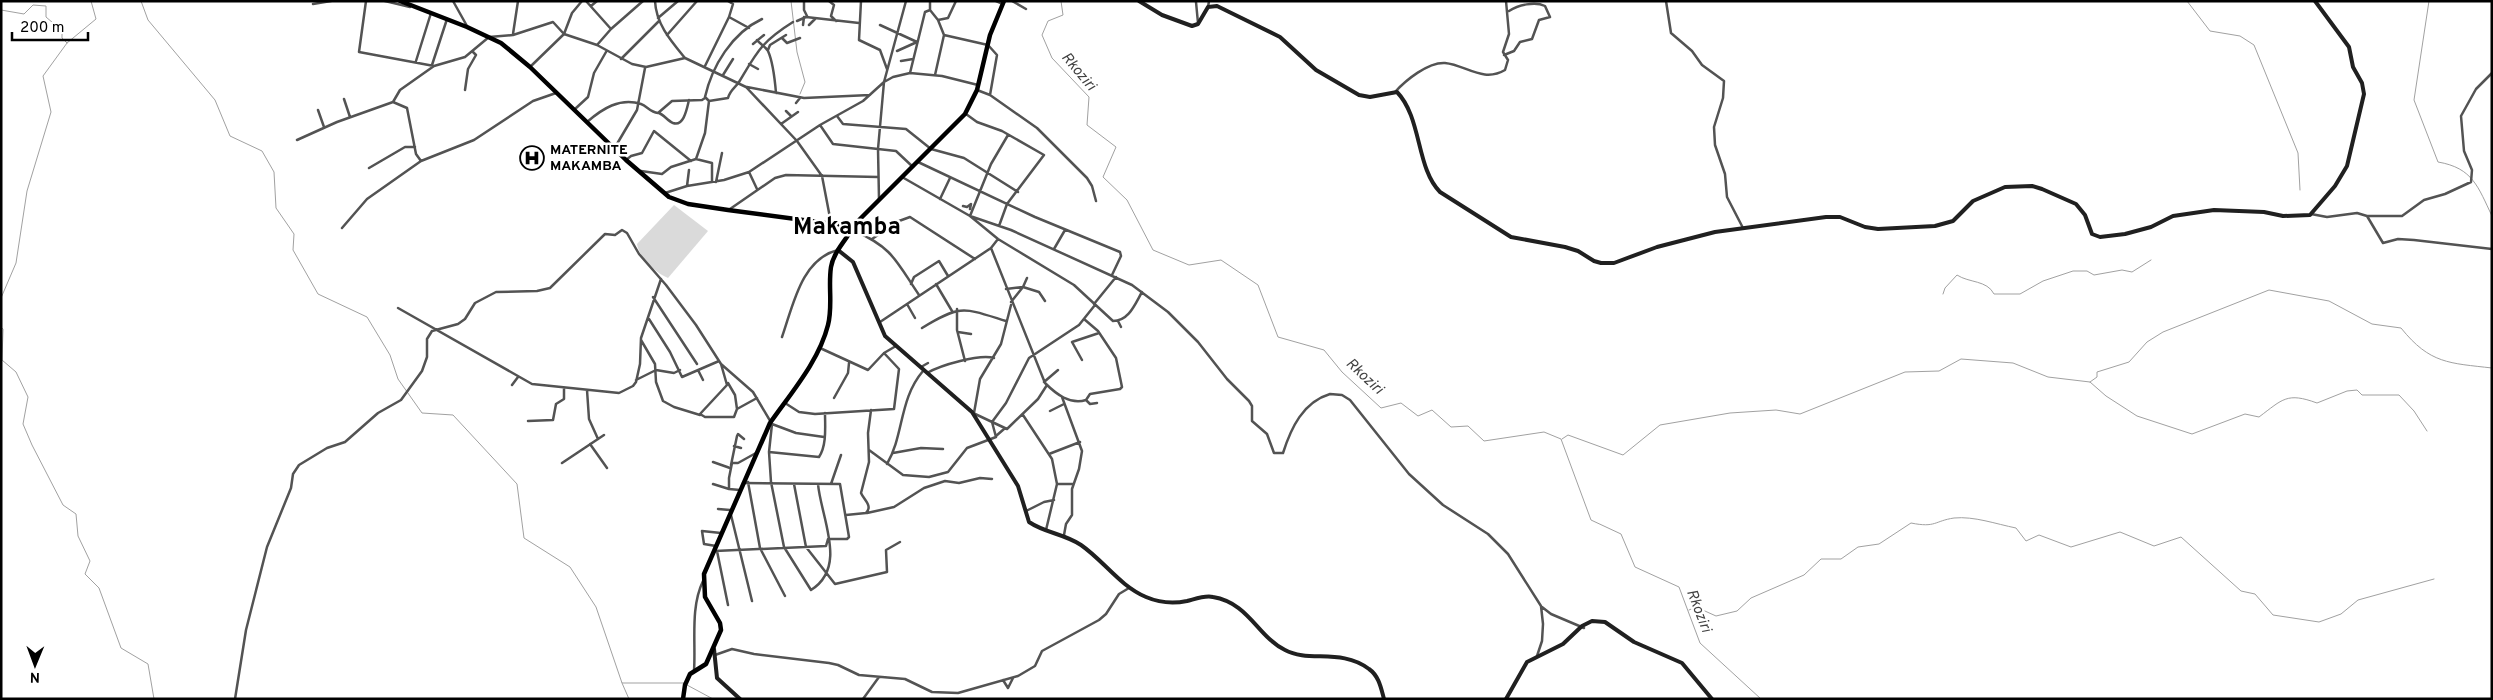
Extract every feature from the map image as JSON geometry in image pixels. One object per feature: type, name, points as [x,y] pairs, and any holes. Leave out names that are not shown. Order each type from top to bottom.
[{"type":"main road","points":[[400,1],[467,27],[506,47],[530,67],[663,194],[680,202],[850,229]]},
{"type":"main road","points":[[683,699],[685,685],[690,674],[706,664],[722,630],[705,597],[704,579],[721,532],[740,490],[746,483],[756,453],[771,424],[820,348],[828,325],[831,268],[838,250],[850,229],[965,114],[978,88],[988,45],[1003,3]]},
{"type":"street","points":[[313,4],[332,1]]},
{"type":"street","points":[[366,1],[358,51],[433,65]]},
{"type":"street","points":[[385,1],[414,6]]},
{"type":"street","points":[[452,1],[467,27]]},
{"type":"street","points":[[513,35],[518,1]]},
{"type":"street","points":[[530,67],[564,34],[572,13],[582,1]]},
{"type":"street","points":[[586,1],[610,29]]},
{"type":"street","points":[[590,6],[597,1]]},
{"type":"street","points":[[597,45],[610,29],[643,1]]},
{"type":"street","points":[[655,1],[659,19],[667,35],[685,58],[713,69],[738,83],[800,98],[871,95]]},
{"type":"street","points":[[621,58],[678,1]]},
{"type":"street","points":[[667,35],[698,1]]},
{"type":"street","points":[[705,66],[728,19],[733,4],[728,1]]},
{"type":"street","points":[[803,25],[806,16],[804,1]]},
{"type":"street","points":[[829,1],[834,5],[829,21]]},
{"type":"street","points":[[861,1],[858,40],[880,50],[888,71]]},
{"type":"street","points":[[879,199],[878,149],[884,82],[906,1]]},
{"type":"street","points":[[930,1],[930,10],[938,20],[944,35],[935,75]]},
{"type":"street","points":[[938,20],[948,18],[956,1]]},
{"type":"street","points":[[996,1],[1003,3]]},
{"type":"street","points":[[1012,1],[1026,10]]},
{"type":"street","points":[[1138,1],[1188,26],[1198,23],[1208,7],[1209,1]]},
{"type":"street","points":[[1504,55],[1509,34],[1509,11],[1506,1]]},
{"type":"street","points":[[1666,1],[1671,33],[1692,51],[1702,66],[1724,81],[1723,98],[1715,121],[1714,136],[1726,174],[1727,197],[1743,228]]},
{"type":"street","points":[[2311,214],[2336,186],[2347,166],[2364,94],[2362,82],[2353,67],[2349,46],[2315,1]]},
{"type":"street","points":[[1196,2],[1198,23]]},
{"type":"street","points":[[1504,55],[1514,51],[1520,42],[1532,39],[1539,20],[1550,17],[1546,6],[1541,4],[1524,5],[1509,11]]},
{"type":"street","points":[[1208,7],[1215,5],[1280,37],[1316,70],[1359,95],[1370,97],[1395,92],[1406,82],[1437,64],[1450,64],[1476,74],[1501,72],[1507,65],[1508,60],[1504,55]]},
{"type":"street","points":[[910,72],[925,12],[930,10]]},
{"type":"street","points":[[416,62],[431,12]]},
{"type":"street","points":[[705,98],[709,101],[728,98],[761,45],[806,16],[829,21],[859,23]]},
{"type":"street","points":[[831,16],[837,22]]},
{"type":"street","points":[[728,19],[732,17],[749,28]]},
{"type":"street","points":[[433,65],[446,19]]},
{"type":"street","points":[[705,98],[713,69],[728,47],[762,19]]},
{"type":"street","points":[[809,25],[815,19]]},
{"type":"street","points":[[297,140],[324,127],[393,102],[400,90],[433,65],[473,52],[489,37],[513,35],[551,22],[564,34],[597,45],[606,52],[646,67],[685,58]]},
{"type":"street","points":[[880,25],[917,42]]},
{"type":"street","points":[[753,44],[764,35]]},
{"type":"street","points":[[768,50],[769,46],[786,35]]},
{"type":"street","points":[[944,35],[988,45],[997,55],[990,95]]},
{"type":"street","points":[[782,38],[787,43],[800,38]]},
{"type":"street","points":[[757,40],[768,50],[776,84],[776,93]]},
{"type":"street","points":[[897,51],[917,42]]},
{"type":"street","points":[[465,90],[468,69],[476,56],[473,52]]},
{"type":"street","points":[[573,110],[589,95],[594,72],[606,52]]},
{"type":"street","points":[[723,75],[733,59]]},
{"type":"street","points":[[901,61],[913,59]]},
{"type":"street","points":[[745,60],[758,69]]},
{"type":"street","points":[[614,149],[622,133],[632,122],[639,104],[646,67]]},
{"type":"street","points":[[663,194],[687,186],[716,182],[749,172],[820,125],[871,95],[884,82],[910,72],[935,75],[978,88],[990,95],[1041,131],[1087,178],[1092,186],[1096,201]]},
{"type":"street","points":[[1395,92],[1415,124],[1420,150],[1437,188],[1469,212],[1511,236],[1565,247],[1578,251],[1594,261],[1614,262],[1707,234],[1840,217],[1866,227],[1878,229],[1935,226],[1953,221],[1973,201],[2005,187],[2021,186],[2042,189],[2073,202],[2085,215],[2092,234],[2100,238],[2140,231],[2173,216],[2214,210],[2264,212],[2283,216],[2311,214],[2326,217],[2357,213],[2367,216],[2402,216],[2424,200],[2445,194],[2471,182],[2472,170],[2464,151],[2461,116],[2476,89],[2492,73]]},
{"type":"street","points":[[746,86],[797,140],[822,176],[834,225]]},
{"type":"street","points":[[342,228],[367,199],[421,161],[465,144],[534,101],[557,93]]},
{"type":"street","points":[[658,113],[672,101],[702,100],[705,98]]},
{"type":"street","points":[[796,103],[800,98]]},
{"type":"street","points":[[344,99],[350,117]]},
{"type":"street","points":[[587,122],[601,110],[612,105],[627,102],[643,104],[650,111],[658,113],[674,123],[678,123],[683,119],[689,100]]},
{"type":"street","points":[[696,159],[706,131],[709,101]]},
{"type":"street","points":[[393,102],[407,108],[415,147],[421,161]]},
{"type":"street","points":[[318,110],[324,127]]},
{"type":"street","points":[[786,111],[791,116]]},
{"type":"street","points":[[781,124],[798,112]]},
{"type":"street","points":[[965,114],[977,122],[1008,135],[1044,156],[1008,204],[999,226]]},
{"type":"street","points":[[837,116],[843,124],[906,129],[931,150],[963,158],[989,172],[1018,192]]},
{"type":"street","points":[[820,125],[830,141],[837,146],[899,152],[913,167]]},
{"type":"street","points":[[626,160],[631,156],[642,153],[654,131],[691,161]]},
{"type":"street","points":[[970,216],[968,208],[979,192],[1008,135]]},
{"type":"street","points":[[369,168],[405,147],[415,147]]},
{"type":"street","points":[[716,182],[722,153]]},
{"type":"street","points":[[638,171],[662,174],[674,166],[696,159],[712,163],[712,182]]},
{"type":"street","points":[[918,162],[979,192],[1120,252],[1121,256],[1112,275]]},
{"type":"street","points":[[687,186],[689,170]]},
{"type":"street","points":[[749,172],[757,189]]},
{"type":"street","points":[[728,210],[775,178],[786,175],[878,177]]},
{"type":"street","points":[[902,177],[970,216],[998,238],[1074,285],[1114,321],[1131,312],[1142,292]]},
{"type":"street","points":[[940,199],[950,178]]},
{"type":"street","points":[[970,216],[999,226],[1112,275],[1142,292],[1168,312],[1198,342],[1227,379],[1252,405],[1252,421],[1266,434],[1274,453],[1282,453],[1291,427],[1308,407],[1326,395],[1338,394],[1354,404],[1408,473],[1443,505],[1480,527],[1508,554],[1541,606],[1551,614],[1583,627]]},
{"type":"street","points":[[2367,216],[2382,243],[2398,239],[2492,249]]},
{"type":"street","points":[[872,239],[899,221],[910,217],[974,259]]},
{"type":"street","points":[[850,229],[872,239],[890,252],[919,295]]},
{"type":"street","points":[[235,699],[246,630],[267,547],[291,488],[293,474],[299,465],[327,448],[345,442],[378,413],[402,400],[422,371],[429,333],[458,324],[465,319],[475,303],[496,292],[537,291],[550,288],[605,234],[615,235],[621,230],[625,231],[639,254],[661,279],[707,340],[735,395],[737,409],[734,417],[706,417],[674,407],[663,401],[656,382],[656,370],[650,354],[641,340]]},
{"type":"street","points":[[1054,250],[1065,230]]},
{"type":"street","points":[[878,323],[991,248],[998,238]]},
{"type":"street","points":[[991,248],[1044,382],[1062,397],[1074,402],[1086,400],[1090,394],[1122,388],[1117,360],[1099,332],[1084,319]]},
{"type":"street","points":[[782,337],[805,276],[821,257],[838,250],[853,262],[885,336],[973,413],[1004,429]]},
{"type":"street","points":[[911,284],[914,277],[939,261],[948,276]]},
{"type":"street","points":[[992,422],[1006,403],[1029,358],[1079,325],[1116,277]]},
{"type":"street","points":[[1027,278],[1012,303],[1001,344],[980,379],[973,413],[1018,486],[1029,522],[1046,530],[1064,535],[1082,546],[1129,588],[1146,597],[1162,602],[1213,596],[1244,610],[1268,639],[1286,651],[1294,654],[1350,659],[1368,667],[1376,675],[1384,699]]},
{"type":"street","points":[[398,308],[532,384],[619,393],[633,386],[636,380],[640,364],[641,340],[649,319],[653,297],[661,279]]},
{"type":"street","points":[[936,284],[952,311]]},
{"type":"street","points":[[1006,289],[1023,287],[1039,292],[1045,301]]},
{"type":"street","points":[[653,297],[696,364]]},
{"type":"street","points":[[906,304],[915,318]]},
{"type":"street","points":[[957,309],[958,332],[965,361]]},
{"type":"street","points":[[922,328],[957,309],[970,309],[1006,321]]},
{"type":"street","points":[[649,319],[683,377],[688,372],[720,363]]},
{"type":"street","points":[[1118,320],[1121,327]]},
{"type":"street","points":[[958,332],[971,334]]},
{"type":"street","points":[[1082,360],[1072,342],[1099,332]]},
{"type":"street","points":[[820,348],[868,370],[884,353],[896,346]]},
{"type":"street","points":[[785,403],[799,412],[825,413],[894,409],[899,369],[884,353]]},
{"type":"street","points":[[923,371],[984,355],[994,358]]},
{"type":"street","points":[[834,398],[848,373],[849,362]]},
{"type":"street","points":[[720,363],[746,385],[757,398],[771,424],[769,452],[771,482],[784,547],[811,590],[822,583],[832,554],[818,484]]},
{"type":"street","points":[[887,464],[893,453],[908,394],[928,363]]},
{"type":"street","points":[[636,380],[656,370],[674,373],[680,370]]},
{"type":"street","points":[[698,370],[703,380]]},
{"type":"street","points":[[1044,382],[1058,370]]},
{"type":"street","points":[[512,385],[518,377]]},
{"type":"street","points":[[701,414],[705,407],[725,388],[727,382]]},
{"type":"street","points":[[869,450],[903,475],[913,478],[938,476],[953,468],[967,448],[996,436],[1004,429],[1010,428],[1047,385]]},
{"type":"street","points":[[528,421],[553,420],[556,404],[564,399],[564,388]]},
{"type":"street","points":[[587,390],[589,419],[598,439]]},
{"type":"street","points":[[1062,397],[1080,442],[1080,464],[1073,484],[1073,513],[1066,524],[1064,535]]},
{"type":"street","points":[[737,409],[757,398]]},
{"type":"street","points":[[1086,400],[1090,404],[1097,403]]},
{"type":"street","points":[[1050,411],[1064,404]]},
{"type":"street","points":[[867,513],[868,503],[861,493],[868,470],[871,410]]},
{"type":"street","points":[[769,452],[816,458],[822,452],[825,413]]},
{"type":"street","points":[[1023,415],[1054,462],[1057,484],[1046,530]]},
{"type":"street","points":[[992,422],[996,436]]},
{"type":"street","points":[[771,424],[796,433],[824,437]]},
{"type":"street","points":[[729,489],[734,446],[738,434],[744,439]]},
{"type":"street","points":[[562,463],[604,435]]},
{"type":"street","points":[[1050,454],[1080,442]]},
{"type":"street","points":[[590,444],[607,468]]},
{"type":"street","points":[[734,446],[741,448]]},
{"type":"street","points":[[893,453],[921,448],[943,450]]},
{"type":"street","points":[[731,467],[732,463],[738,463],[756,453]]},
{"type":"street","points":[[831,484],[841,455]]},
{"type":"street","points":[[713,462],[731,467]]},
{"type":"street","points":[[1408,473],[1411,470]]},
{"type":"street","points":[[846,515],[894,507],[924,488],[945,481],[959,483],[980,478],[992,479]]},
{"type":"street","points":[[785,596],[760,548],[746,483],[771,482],[841,486],[849,536],[847,539],[828,539]]},
{"type":"street","points":[[713,484],[740,490]]},
{"type":"street","points":[[794,484],[806,547],[836,584],[879,576],[886,572],[886,550],[900,542]]},
{"type":"street","points":[[1057,484],[1073,484]]},
{"type":"street","points":[[1025,512],[1046,501],[1054,500]]},
{"type":"street","points":[[718,509],[730,511],[752,601]]},
{"type":"street","points":[[721,532],[702,530],[704,544],[715,549],[806,547],[826,546],[828,539]]},
{"type":"street","points":[[715,549],[728,604]]},
{"type":"street","points":[[694,672],[695,613],[704,579]]},
{"type":"street","points":[[715,655],[732,649],[754,654],[838,665],[858,675],[905,679],[927,690],[958,693],[1013,678],[1035,666],[1042,651],[1100,619],[1119,594],[1129,588]]},
{"type":"street","points":[[1537,656],[1542,641],[1544,624],[1541,606]]},
{"type":"street","points":[[1506,699],[1527,662],[1562,644],[1592,622],[1605,622],[1634,642],[1678,660],[1712,699]]},
{"type":"street","points":[[714,649],[717,678],[740,699]]},
{"type":"street","points":[[863,699],[879,677]]},
{"type":"street","points":[[1003,680],[1008,688],[1013,678]]},
{"type":"shaded area","points":[[674,205],[708,231],[668,278],[658,273],[649,264],[641,255],[637,244]]},
{"type":"waterway","points":[[1,298],[16,263],[27,191],[51,112],[43,76],[67,43],[96,19],[91,1]]},
{"type":"waterway","points":[[141,1],[148,20],[215,100],[230,136],[262,151],[274,172],[276,208],[294,234],[293,250],[318,294],[367,317],[390,355],[398,379],[422,413],[453,415],[517,484],[524,538],[570,567],[596,607],[622,683],[684,683]]},
{"type":"waterway","points":[[791,1],[797,52],[805,82],[800,94]]},
{"type":"waterway","name":"Rkoziri","points":[[1061,1],[1063,15],[1048,21],[1042,35],[1052,58],[1089,97],[1087,125],[1116,147],[1103,177],[1127,200],[1153,250],[1189,265],[1221,260],[1258,285],[1278,337],[1324,350],[1342,372],[1381,408],[1401,403],[1418,416],[1432,410],[1451,427],[1468,426],[1484,441],[1544,432],[1561,439],[1591,520],[1621,534],[1635,567],[1679,587],[1700,643],[1761,699]]},
{"type":"waterway","points":[[2187,1],[2210,31],[2240,36],[2254,45],[2298,153],[2300,190]]},
{"type":"waterway","points":[[2429,1],[2414,100],[2438,162],[2450,165],[2467,174],[2478,188],[2492,216]]},
{"type":"waterway","points":[[1,10],[24,14],[33,5],[46,6],[46,17],[53,23],[62,25],[62,38],[67,43]]},
{"type":"waterway","points":[[1943,294],[1945,288],[1957,275],[1987,286],[1994,294],[2020,294],[2043,281],[2073,271],[2087,271],[2094,275],[2122,270],[2132,272],[2151,260]]},
{"type":"waterway","points":[[2090,382],[2097,377],[2097,372],[2129,362],[2147,342],[2163,332],[2269,290],[2329,301],[2372,324],[2401,328],[2421,349],[2441,360],[2492,368]]},
{"type":"waterway","points":[[1,327],[3,329],[2,360],[16,372],[28,397],[23,424],[63,505],[76,514],[78,536],[90,561],[85,574],[99,588],[121,648],[148,664],[154,699]]},
{"type":"waterway","points":[[1562,439],[1568,435],[1623,455],[1660,425],[1730,413],[1776,410],[1800,414],[1905,372],[1939,371],[1961,359],[2013,363],[2048,377],[2090,382],[2106,396],[2137,416],[2192,434],[2245,414],[2259,417],[2286,399],[2299,398],[2317,403],[2347,391],[2357,390],[2362,395],[2399,395],[2414,411],[2427,431]]},
{"type":"waterway","points":[[1689,610],[1696,607],[1716,616],[1737,611],[1751,598],[1804,575],[1821,559],[1841,559],[1858,547],[1879,544],[1911,523],[1930,524],[1954,518],[1977,519],[2016,528],[2026,541],[2039,535],[2071,547],[2120,532],[2154,546],[2181,537],[2241,591],[2255,594],[2273,615],[2319,622],[2341,614],[2358,600],[2434,579]]},
{"type":"waterway","points":[[622,683],[629,699]]},
{"type":"waterway","points":[[687,685],[713,699]]},
{"type":"place","name":"MATERNITE MAKAMBA","points":[[532,158]]},
{"type":"district","name":"Makamba","points":[[847,228]]}]
